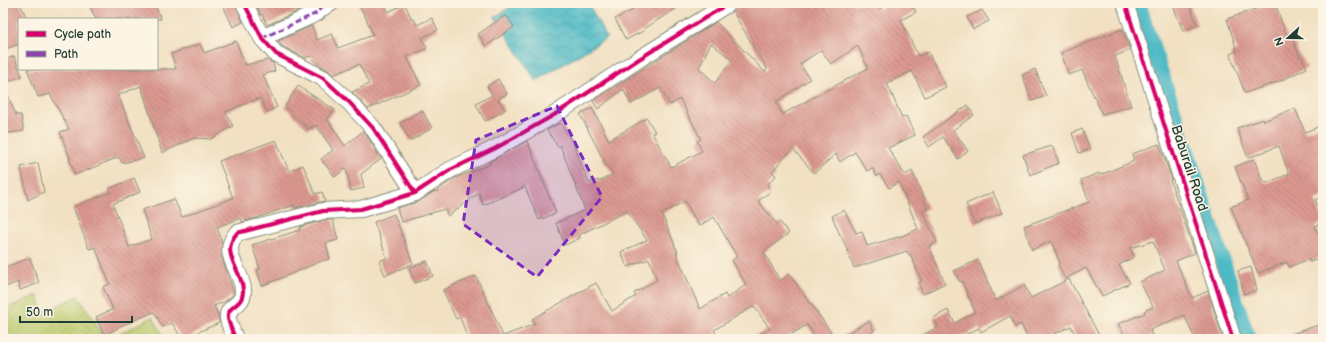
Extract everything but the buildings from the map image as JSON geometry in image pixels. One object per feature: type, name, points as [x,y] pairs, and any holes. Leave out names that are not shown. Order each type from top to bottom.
[{"type":"street","points":[[244,3],[262,38],[276,54],[323,78],[349,102],[373,128],[415,193]]},
{"type":"street","points":[[262,38],[317,13],[320,9],[331,3]]},
{"type":"street","points":[[235,339],[228,317],[230,310],[241,301],[243,289],[230,249],[234,237],[238,233],[323,210],[361,209],[415,193],[450,170],[496,148],[554,115],[639,59],[729,3]]},
{"type":"street","name":"Baburail Road","points":[[1125,3],[1234,339]]},
{"type":"highlighted area","points":[[557,106],[602,197],[537,277],[463,224],[476,140]]},
{"type":"green space","points":[[37,295],[44,312],[78,296],[106,339],[3,339],[3,310]]},
{"type":"green space","points":[[153,317],[165,339],[109,339]]},
{"type":"water","points":[[516,3],[588,3],[607,38],[536,81],[495,17]]},
{"type":"waterway","points":[[1138,3],[1248,339]]},
{"type":"marked path","points":[[262,38],[317,13],[320,9],[331,3]]},
{"type":"cycle path","points":[[244,3],[262,38],[276,54],[323,78],[349,102],[373,128],[415,193],[450,170],[496,148],[554,115],[639,59],[729,3]]},
{"type":"cycle path","points":[[1125,3],[1233,339]]},
{"type":"cycle path","points":[[235,339],[229,323],[228,314],[243,296],[242,282],[233,262],[230,248],[237,233],[323,211],[361,209],[415,193]]}]
